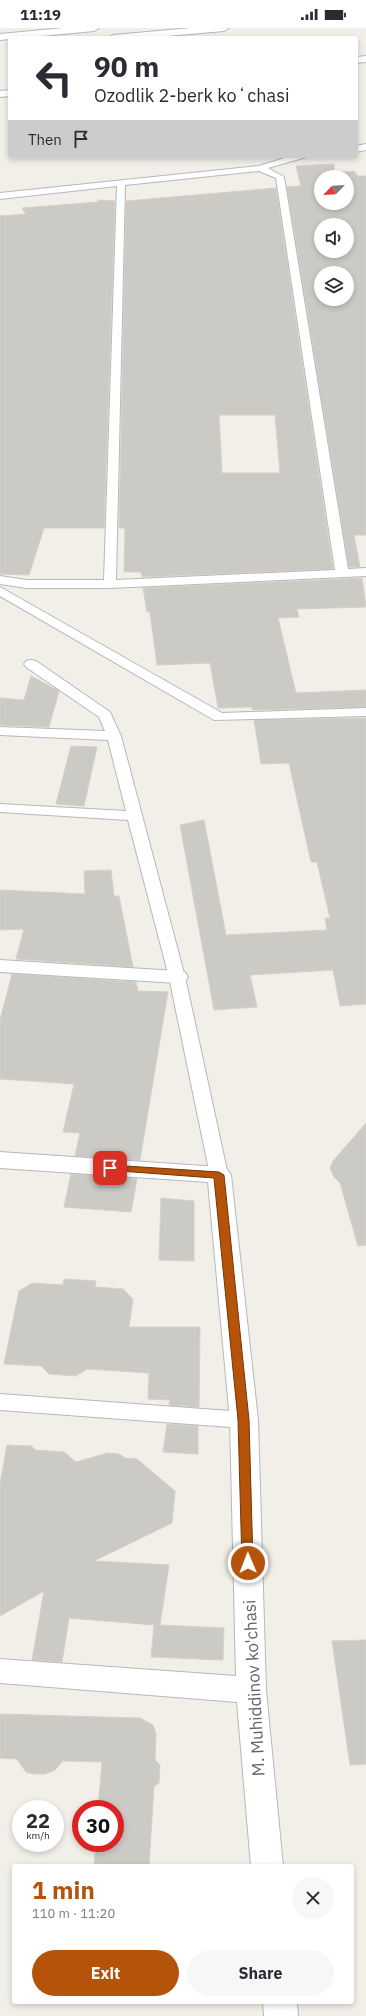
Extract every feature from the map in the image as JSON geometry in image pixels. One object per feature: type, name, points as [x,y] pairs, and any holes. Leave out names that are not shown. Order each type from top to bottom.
[{"type":"street","points":[[10,36],[94,28]]},
{"type":"street","points":[[131,36],[224,28]]},
{"type":"street","points":[[0,966],[177,977]]},
{"type":"street","points":[[0,1160],[219,1175]]},
{"type":"street","name":"M. Muhiddinov ko'chasi","points":[[219,1175],[244,1420],[251,1690],[267,1864]]},
{"type":"street","points":[[0,1671],[251,1690]]},
{"type":"street","points":[[280,2004],[281,2016]]},
{"type":"lane","points":[[0,196],[260,168],[282,160],[294,158]]},
{"type":"lane","points":[[260,168],[280,177],[342,572]]},
{"type":"lane","points":[[110,584],[121,184]]},
{"type":"lane","points":[[0,580],[27,584],[110,584],[366,572]]},
{"type":"lane","points":[[0,591],[219,717],[366,712]]},
{"type":"lane","points":[[31,664],[105,715],[114,736],[177,977],[219,1175]]},
{"type":"lane","points":[[0,731],[114,736]]},
{"type":"lane","points":[[0,808],[136,816]]},
{"type":"lane","points":[[0,1402],[244,1420]]},
{"type":"building","points":[[334,164],[335,170],[314,170],[314,210],[354,210],[354,171],[358,176],[366,176],[366,535],[354,535],[360,567],[349,567],[287,187],[301,186],[296,166]]},
{"type":"building","points":[[276,188],[333,569],[142,577],[141,572],[124,572],[125,528],[119,528],[126,201]],"holes":[[[219,415],[275,415],[280,473],[222,473]]]},
{"type":"building","points":[[98,200],[115,201],[104,528],[44,528],[29,575],[0,574],[0,216],[26,214],[22,208],[98,202]]},
{"type":"building","points":[[362,578],[366,607],[297,609],[299,617],[278,618],[296,693],[366,690],[366,707],[252,710],[252,707],[218,708],[210,663],[157,665],[150,612],[147,612],[143,588]]},
{"type":"building","points":[[31,676],[59,691],[49,727],[0,725],[0,698],[24,700]]},
{"type":"building","points":[[366,718],[366,1004],[340,1006],[333,970],[250,975],[257,1007],[214,1010],[180,825],[204,820],[226,935],[327,930],[325,918],[330,918],[317,862],[311,862],[289,763],[261,764],[254,720]]},
{"type":"building","points":[[71,746],[97,747],[84,806],[56,804]]},
{"type":"building","points":[[111,870],[114,896],[119,896],[133,967],[16,959],[24,929],[0,930],[0,890],[85,894],[84,871]]},
{"type":"building","points":[[12,974],[136,982],[138,991],[168,992],[140,1160],[75,1156],[80,1133],[63,1132],[74,1084],[0,1079],[0,1020]]},
{"type":"building","points":[[366,1123],[366,1245],[358,1246],[340,1183],[334,1177],[330,1168],[333,1161]]},
{"type":"building","points":[[71,1174],[137,1179],[131,1212],[64,1207]]},
{"type":"building","points":[[161,1198],[194,1201],[194,1261],[159,1260]]},
{"type":"building","points":[[64,1279],[96,1281],[95,1287],[123,1289],[133,1299],[129,1327],[200,1327],[199,1407],[169,1405],[170,1400],[148,1399],[149,1373],[87,1369],[76,1376],[49,1374],[41,1366],[4,1364],[19,1291],[32,1283],[63,1285]]},
{"type":"building","points":[[167,1424],[198,1426],[198,1454],[163,1452]]},
{"type":"building","points":[[7,1445],[31,1446],[36,1450],[64,1452],[76,1462],[108,1453],[119,1454],[125,1458],[137,1459],[175,1491],[172,1523],[94,1561],[169,1565],[160,1625],[224,1628],[223,1660],[151,1657],[154,1625],[69,1618],[62,1662],[32,1660],[44,1591],[0,1616],[0,1484]]},
{"type":"building","points":[[366,1640],[366,1764],[350,1765],[332,1641]]},
{"type":"building","points":[[0,1714],[140,1718],[153,1725],[156,1734],[155,1760],[160,1765],[159,1783],[154,1786],[149,1864],[94,1864],[95,1852],[124,1852],[124,1800],[99,1800],[102,1762],[63,1761],[55,1770],[45,1774],[33,1774],[26,1772],[17,1759],[0,1758]]},
{"type":"route","points":[[110,1168],[219,1175],[244,1420],[248,1563]]}]
